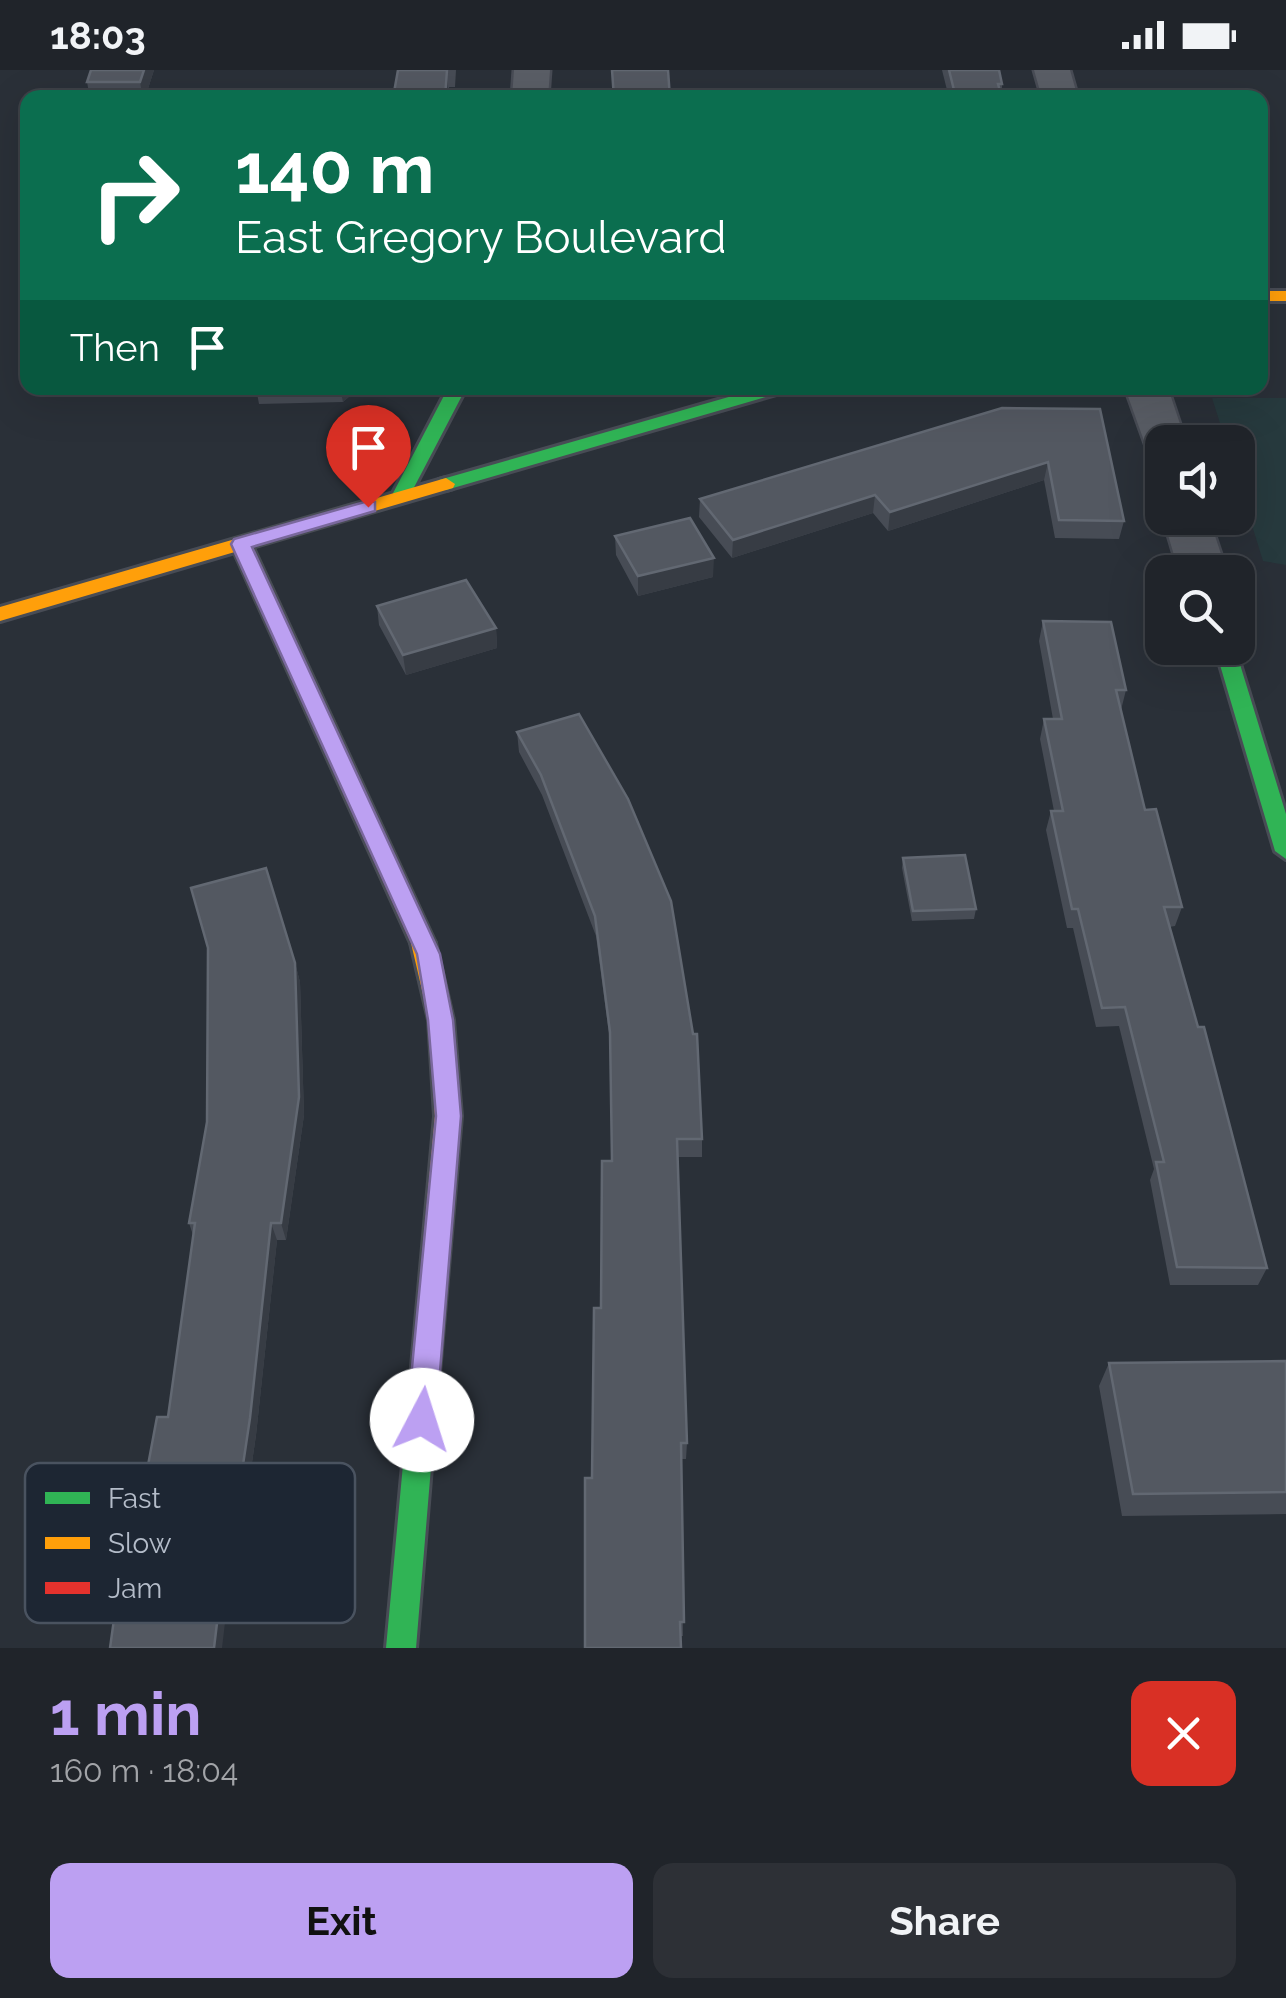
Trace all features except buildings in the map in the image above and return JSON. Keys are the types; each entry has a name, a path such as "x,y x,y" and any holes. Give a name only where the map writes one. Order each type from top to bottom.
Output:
{"street":[{"path":"400,498 453,395"},
{"path":"0,614 753,395"},
{"path":"1149,395 1159,425"},
{"path":"241,544 428,954 440,1020 448,1116 402,1648"},
{"path":"1230,665 1286,851"}],"green space":[{"path":"1212,398 1286,398 1286,565 1263,561 1255,535 1255,425 1221,425"}],"traffic: fast":[{"path":"400,497 453,395"},
{"path":"446,484 753,395"},
{"path":"1230,665 1286,851"},
{"path":"401,1648 419,1443"}],"traffic: slow":[{"path":"1268,296 1286,296"},
{"path":"0,614 446,484"},
{"path":"419,1443 448,1116 441,1020 423,943"}],"traffic: jam":[{"path":"241,544 423,943"}],"route":[{"path":"368,507 241,544 428,954 440,1020 448,1116 422,1420"}]}
